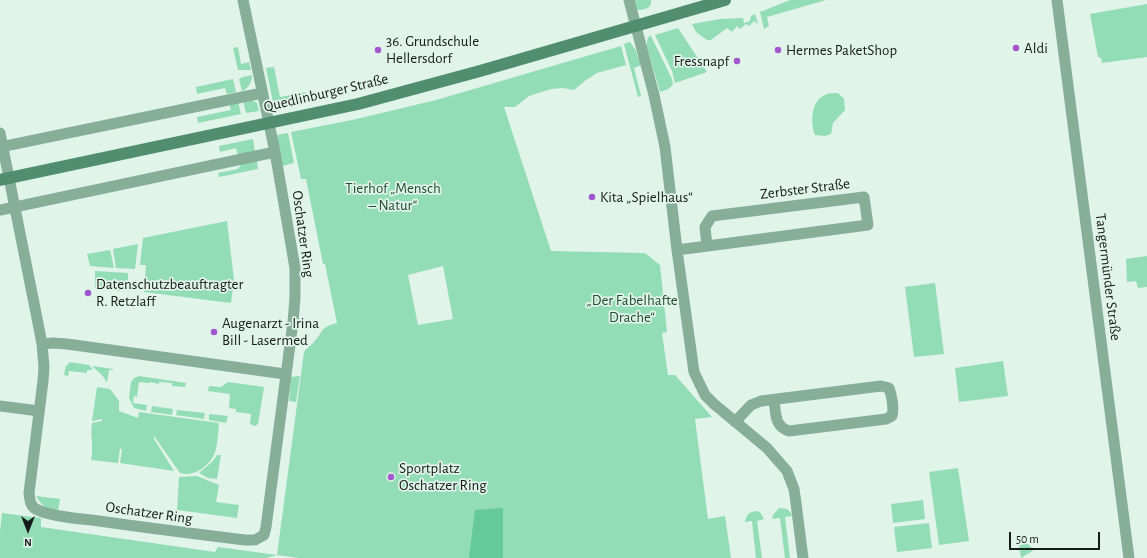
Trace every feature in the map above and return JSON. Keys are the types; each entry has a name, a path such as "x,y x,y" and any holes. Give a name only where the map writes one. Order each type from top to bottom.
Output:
{"street":[{"name":"Oschatzer Ring","path":"0,133 4,179 14,207 42,344 44,374 29,493 32,506 39,511 61,516 245,540 255,540 264,535 266,527 295,298 295,268 275,152 243,0"},
{"path":"629,0 654,95 665,147 677,250 694,372 705,395 767,448 787,470 794,489 803,558"},
{"name":"Quedlinburger Straße","path":"4,179 358,104 480,71 724,0"},
{"name":"Tangermünder Straße","path":"1057,0 1129,558"},
{"name":"Quedlinburger Straße","path":"1,146 262,93"},
{"path":"0,210 275,152"},
{"name":"Zerbster Straße","path":"677,250 868,225 864,197 712,216 705,227 707,246"},
{"path":"42,344 67,344 285,374"},
{"path":"735,422 751,405 761,401 882,386 889,388 893,412 892,416 886,419 789,431 782,429 778,424 774,400"},
{"path":"0,406 39,410"}],"green space":[{"path":"636,0 651,0 651,5 646,9 636,9 634,2"},
{"path":"790,0 826,0 767,17 769,26 764,29 760,12"},
{"path":"1147,4 1147,57 1102,63 1101,58 1098,57 1090,14"},
{"path":"755,14 758,24 754,21 749,26 746,24 740,29 737,26 732,32 727,28 711,40 707,40 696,32 692,24 720,19 743,18 744,23 750,21 751,16"},
{"path":"678,28 707,72 675,83 672,71 655,35"},
{"path":"649,36 651,36 673,84 666,90 660,92 647,47"},
{"path":"630,42 635,49 641,65 634,68 641,96 638,97 624,44"},
{"path":"621,46 626,65 597,73 574,90 563,88 551,89 529,96 515,107 504,107 551,251 645,253 660,265 667,332 662,333 668,375 675,375 712,417 695,419 708,519 725,516 731,558 503,558 502,556 469,558 299,558 277,555 304,352 324,329 337,323 325,264 323,264 306,179 301,179 291,132 352,120 436,100","holes":["443,266 453,319 418,325 408,275"]},
{"path":"238,47 241,64 249,62 251,70 238,70 233,48"},
{"path":"274,67 280,97 306,92 307,101 281,106 274,105 266,68"},
{"path":"252,75 250,84 242,91 239,79"},
{"path":"233,79 236,92 227,94 225,88 197,94 196,87"},
{"path":"838,93 844,99 845,110 833,123 831,134 825,136 815,135 812,124 814,107 820,98 827,94"},
{"path":"250,99 257,103 259,111 246,113 243,100"},
{"path":"238,101 241,114 198,123 197,117 231,110 229,103"},
{"path":"288,133 294,163 282,166 277,135"},
{"path":"253,139 255,152 238,155 236,148 220,152 219,146"},
{"path":"257,160 258,169 219,177 218,173 238,169 242,163"},
{"path":"227,221 234,280 231,303 144,292 146,265 140,265 143,238"},
{"path":"138,244 135,269 116,268 113,249"},
{"path":"110,250 114,268 90,266 87,254"},
{"path":"1147,256 1147,287 1138,288 1136,281 1127,282 1126,259"},
{"path":"95,271 128,273 128,281 122,281 120,291 95,288"},
{"path":"935,283 944,354 914,357 905,287"},
{"path":"1003,361 1008,396 959,402 955,368"},
{"path":"69,362 89,365 93,370 87,370 87,373 69,371 68,376 64,375 66,365 68,365"},
{"path":"92,366 113,369 109,370 107,383 102,375"},
{"path":"139,376 186,383 185,387 172,386 172,383 159,382 159,384 139,382 137,397 134,396 133,403 147,405 146,411 134,408 129,398 131,382 134,378"},
{"path":"300,376 296,402 289,401 291,377"},
{"path":"228,382 264,387 258,424 255,426 250,424 251,414 236,412 236,409 229,408 230,394 208,391 209,386 221,387"},
{"path":"97,387 110,389 119,401 119,411 138,418 139,412 219,423 217,445 213,457 206,466 196,472 190,474 180,473 154,436 154,439 174,471 120,463 122,450 120,448 118,463 91,460 92,423 102,421 102,419 92,421"},
{"path":"152,406 173,409 172,415 151,412"},
{"path":"177,410 205,413 204,419 176,415"},
{"path":"209,414 228,416 226,423 209,420"},
{"path":"217,455 221,455 217,479 208,478 199,473 213,461"},
{"path":"958,468 969,541 939,545 929,472"},
{"path":"197,476 219,485 216,502 239,505 237,518 177,510 179,477"},
{"path":"36,496 60,499 58,511 45,507"},
{"path":"923,500 925,519 893,523 891,504"},
{"path":"503,508 503,558 469,558 475,510"},
{"path":"779,508 787,509 792,516 785,517 790,558 785,558 780,518 772,519 773,515"},
{"path":"756,511 760,512 764,519 757,521 762,558 756,558 752,521 745,522 748,514"},
{"path":"2,513 41,518 41,527 215,552 218,547 277,555 267,558 0,558"},
{"path":"929,523 932,548 897,552 894,527"},
{"path":"1028,544 1034,550 1021,558 1019,546"}],"place":[{"name":"Aldi","path":"1016,48"},
{"name":"36. Grundschule Hellersdorf","path":"378,50"},
{"name":"Hermes PaketShop","path":"778,50"},
{"name":"Fressnapf","path":"737,61"},
{"name":"Kita „Spielhaus“","path":"592,197"},
{"name":"Datenschutzbeauftragter R. Retzlaff","path":"88,293"},
{"name":"Augenarzt - Irina Bill - Lasermed","path":"214,332"},
{"name":"Sportplatz Oschatzer Ring","path":"391,477"}],"park label":[{"name":"Tierhof „Mensch – Natur“","path":"393,196"},
{"name":"„Der Fabelhafte Drache“","path":"632,308"}]}
